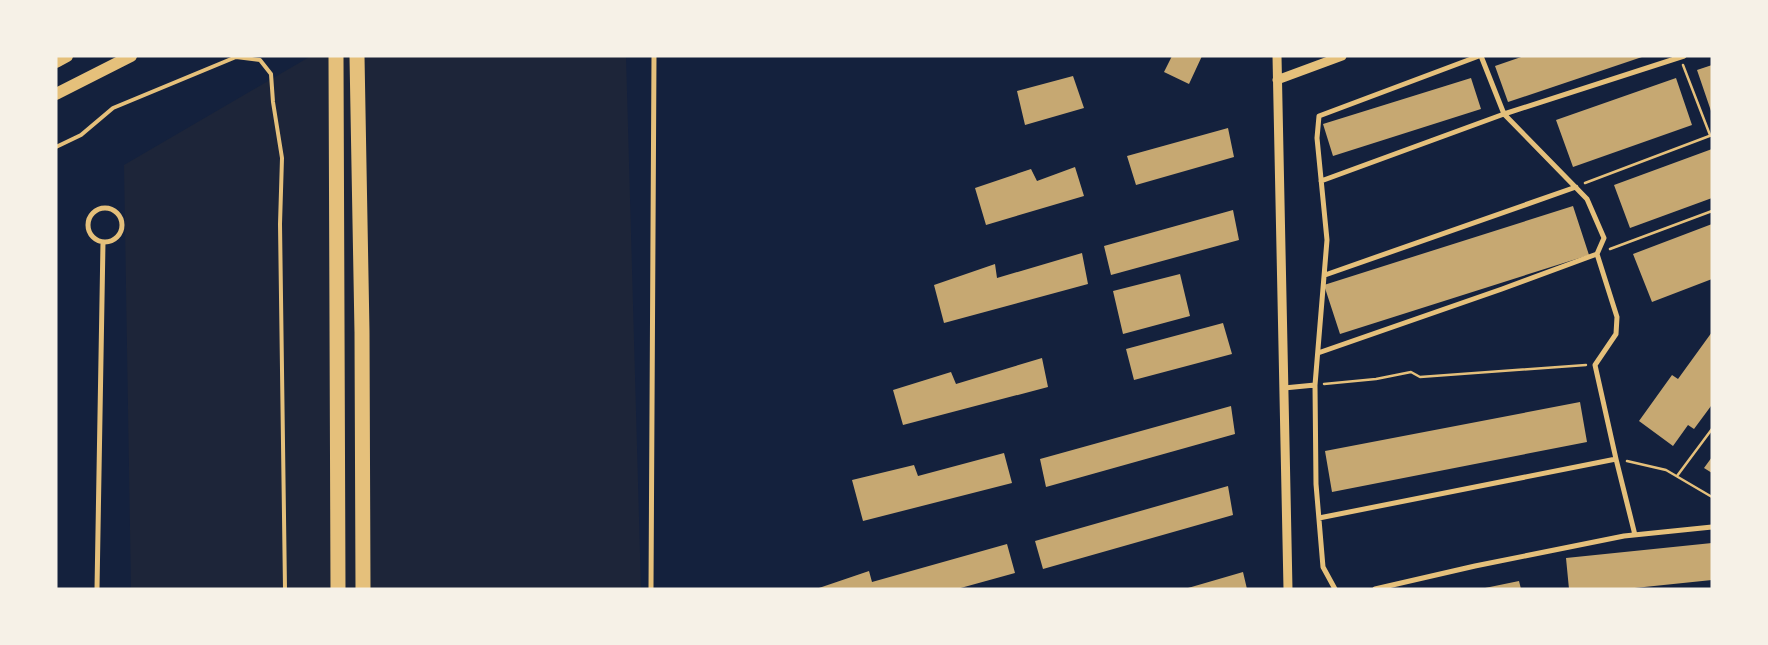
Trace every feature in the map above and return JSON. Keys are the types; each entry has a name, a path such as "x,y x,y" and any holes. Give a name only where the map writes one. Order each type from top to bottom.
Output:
{"highway":[{"path":"336,56 338,589"},
{"path":"357,56 362,332 363,589"}],"main road":[{"path":"56,62 67,56"},
{"path":"56,94 131,56"}],"street":[{"path":"652,589 654,56"},
{"path":"1277,56 1288,589"},
{"path":"1277,80 1342,56"},
{"path":"1335,589 1323,567 1316,484 1315,385 1327,240 1317,138 1319,116 1480,56 1504,114 1587,199 1604,238 1597,254 1617,317 1616,334 1595,365 1635,535"},
{"path":"1321,181 1504,114 1682,57"},
{"path":"1324,275 1576,187"},
{"path":"107,208 120,218 121,230 114,239 103,242 98,241 90,234 88,224 92,214 107,208"},
{"path":"97,589 103,242"},
{"path":"1318,353 1597,254"},
{"path":"1284,388 1315,385"},
{"path":"1319,518 1616,459"},
{"path":"1375,589 1475,566 1635,535 1712,527"}],"lane":[{"path":"56,147 81,135 113,108 236,57 260,60 271,74 273,102 282,158 280,224 285,589"}],"path":[{"path":"1576,187 1711,135 1682,57"},
{"path":"1597,254 1712,211"},
{"path":"1315,385 1376,379 1411,372 1420,377 1595,365"},
{"path":"1677,476 1712,429"},
{"path":"1616,459 1666,470 1712,497"}],"shaded area":[{"path":"311,56 626,56 641,589 131,589 124,165"}],"building":[{"path":"1172,56 1202,56 1189,84 1164,72"},
{"path":"1524,56 1642,57 1508,102 1495,66"},
{"path":"1712,65 1712,111 1711,111 1697,70"},
{"path":"1073,76 1084,108 1025,125 1017,91"},
{"path":"1471,78 1481,109 1333,156 1323,124"},
{"path":"1676,78 1692,125 1573,167 1556,120"},
{"path":"1228,128 1234,157 1136,185 1127,156"},
{"path":"1712,149 1712,198 1630,228 1614,185"},
{"path":"1075,167 1084,196 986,225 975,188 1031,169 1037,181"},
{"path":"1573,206 1589,255 1340,334 1324,285"},
{"path":"1233,210 1239,240 1111,275 1104,246"},
{"path":"1712,224 1712,279 1652,302 1633,254"},
{"path":"1082,253 1088,284 944,323 934,285 995,264 997,278"},
{"path":"1180,274 1190,316 1123,334 1113,291"},
{"path":"1223,323 1232,354 1134,380 1126,349"},
{"path":"1712,332 1712,407 1694,429 1688,425 1673,446 1639,421 1672,375 1678,379"},
{"path":"1042,358 1048,387 903,425 893,390 951,372 956,384"},
{"path":"1580,402 1587,442 1332,492 1325,451"},
{"path":"1231,406 1235,434 1046,487 1040,459"},
{"path":"1004,453 1012,483 863,521 852,480 914,465 918,476"},
{"path":"1712,457 1712,473 1704,468"},
{"path":"1228,486 1233,515 1043,569 1035,541"},
{"path":"1712,543 1712,580 1625,589 1569,589 1566,558"},
{"path":"1007,544 1015,573 957,589 816,589 869,571 872,582"},
{"path":"1243,572 1247,589 1188,589 1188,588"},
{"path":"1519,581 1521,589 1485,588"}]}
